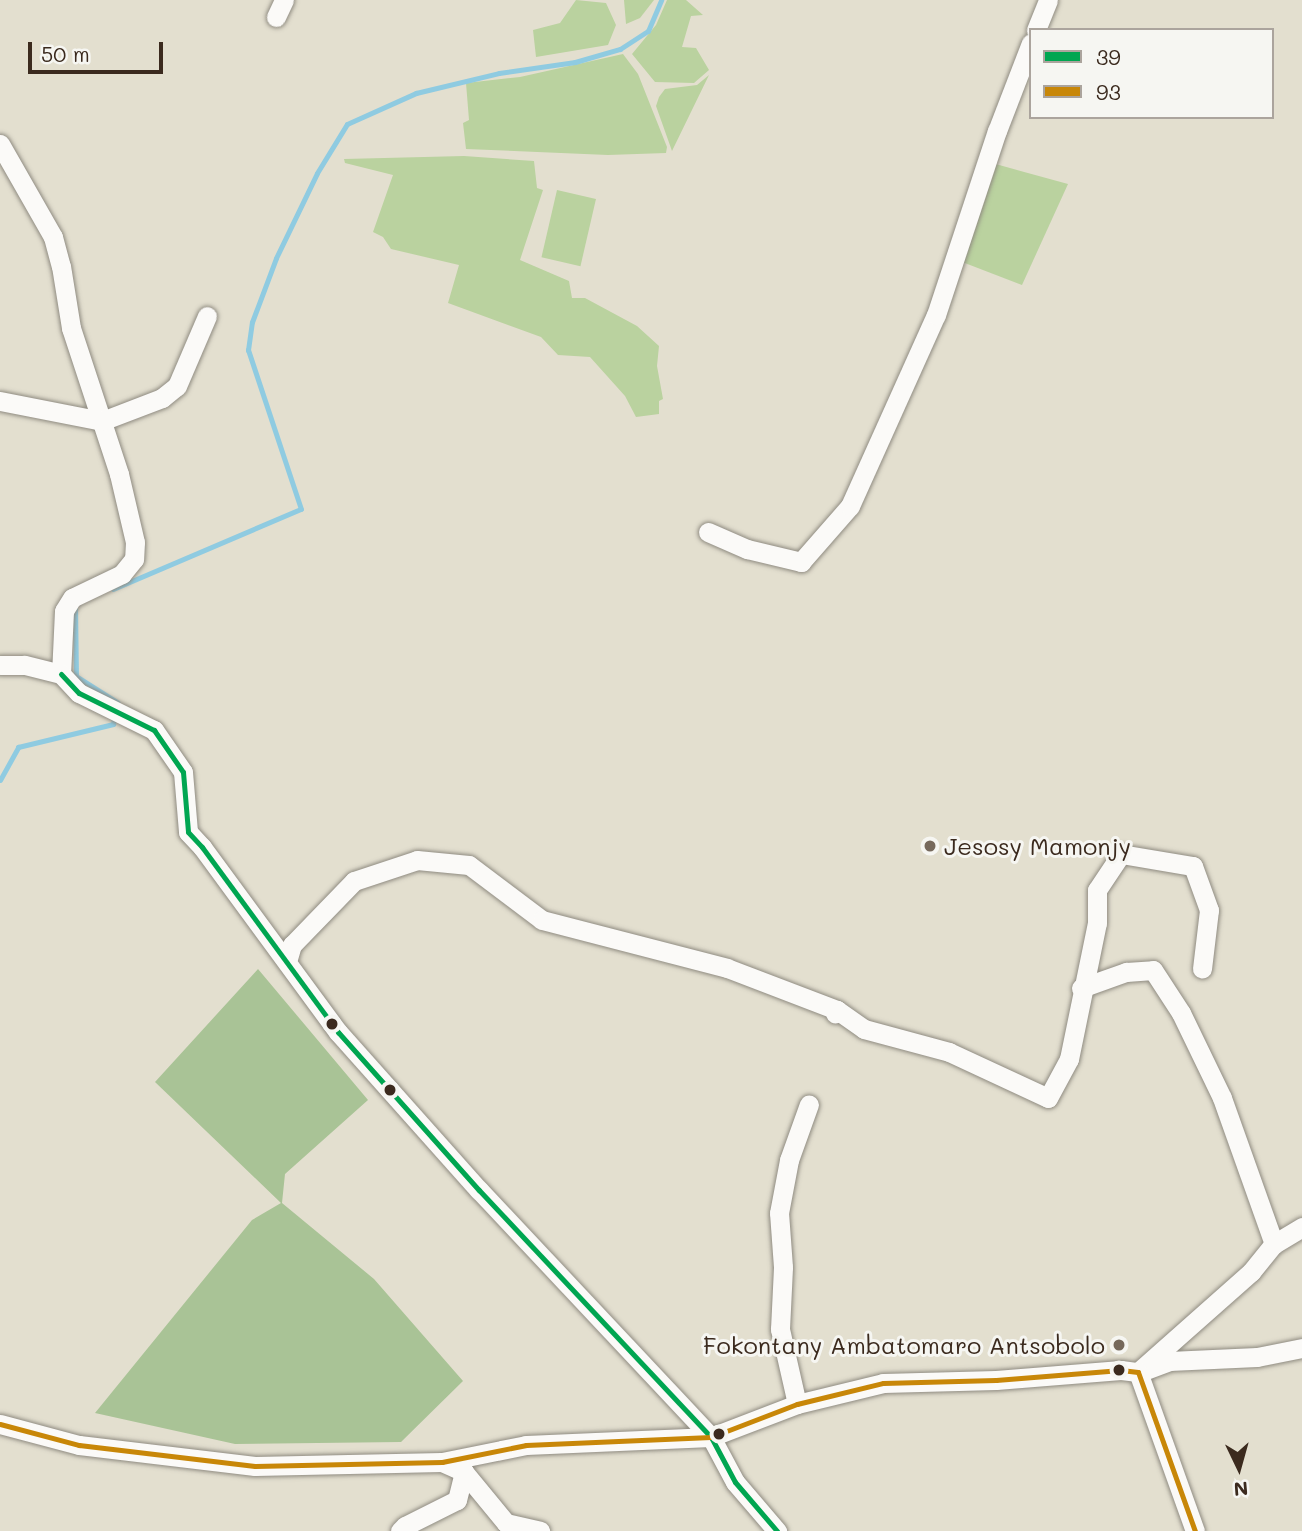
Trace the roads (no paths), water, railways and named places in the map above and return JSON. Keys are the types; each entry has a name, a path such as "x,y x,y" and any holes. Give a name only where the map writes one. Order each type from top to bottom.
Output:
{"street":[{"path":"1037,28 1048,0"},
{"path":"708,532 747,549 802,562 850,506 936,315 997,131 1029,48"},
{"path":"0,144 53,237 61,266 71,328 119,474 135,542 134,559 122,574 72,598 64,611 61,674"},
{"path":"0,401 102,421 162,398 177,386 207,316"},
{"path":"0,665 24,665 61,674 79,693 154,730 183,772 188,832 202,847 338,1032 711,1437 735,1482 777,1531"},
{"path":"287,962 292,945 354,881 417,860 469,865 542,920 727,968 836,1012 864,1029 949,1052 1048,1098 1069,1059 1081,988 1097,923 1097,890 1121,854 1193,866 1209,910 1202,969"},
{"path":"1081,988 1126,972 1153,970 1181,1013 1222,1098 1274,1244"},
{"path":"797,1404 780,1329 783,1267 779,1213 789,1160 809,1104"},
{"path":"1138,1372 1251,1272 1274,1244 1302,1227"},
{"path":"0,1424 79,1445 255,1466 442,1462 526,1445 711,1437 797,1404 883,1383 996,1380 1121,1370 1138,1372 1169,1362 1257,1357 1302,1348"},
{"path":"1138,1372 1195,1531"},
{"path":"442,1462 464,1472 506,1523 540,1531"},
{"path":"401,1531 405,1526 457,1500 464,1472"}],"waterway":[{"path":"113,589 301,509 248,350 252,322 276,258 317,173 347,124 416,93 499,73 575,62 620,49 648,31 661,0"},
{"path":"75,605 76,676 117,702"},
{"path":"0,780 18,747 113,724 115,714"}],"place":[{"name":"Jesosy Mamonjy","path":"930,846"},
{"name":"Fokontany Ambatomaro Antsobolo","path":"1119,1345"}]}
